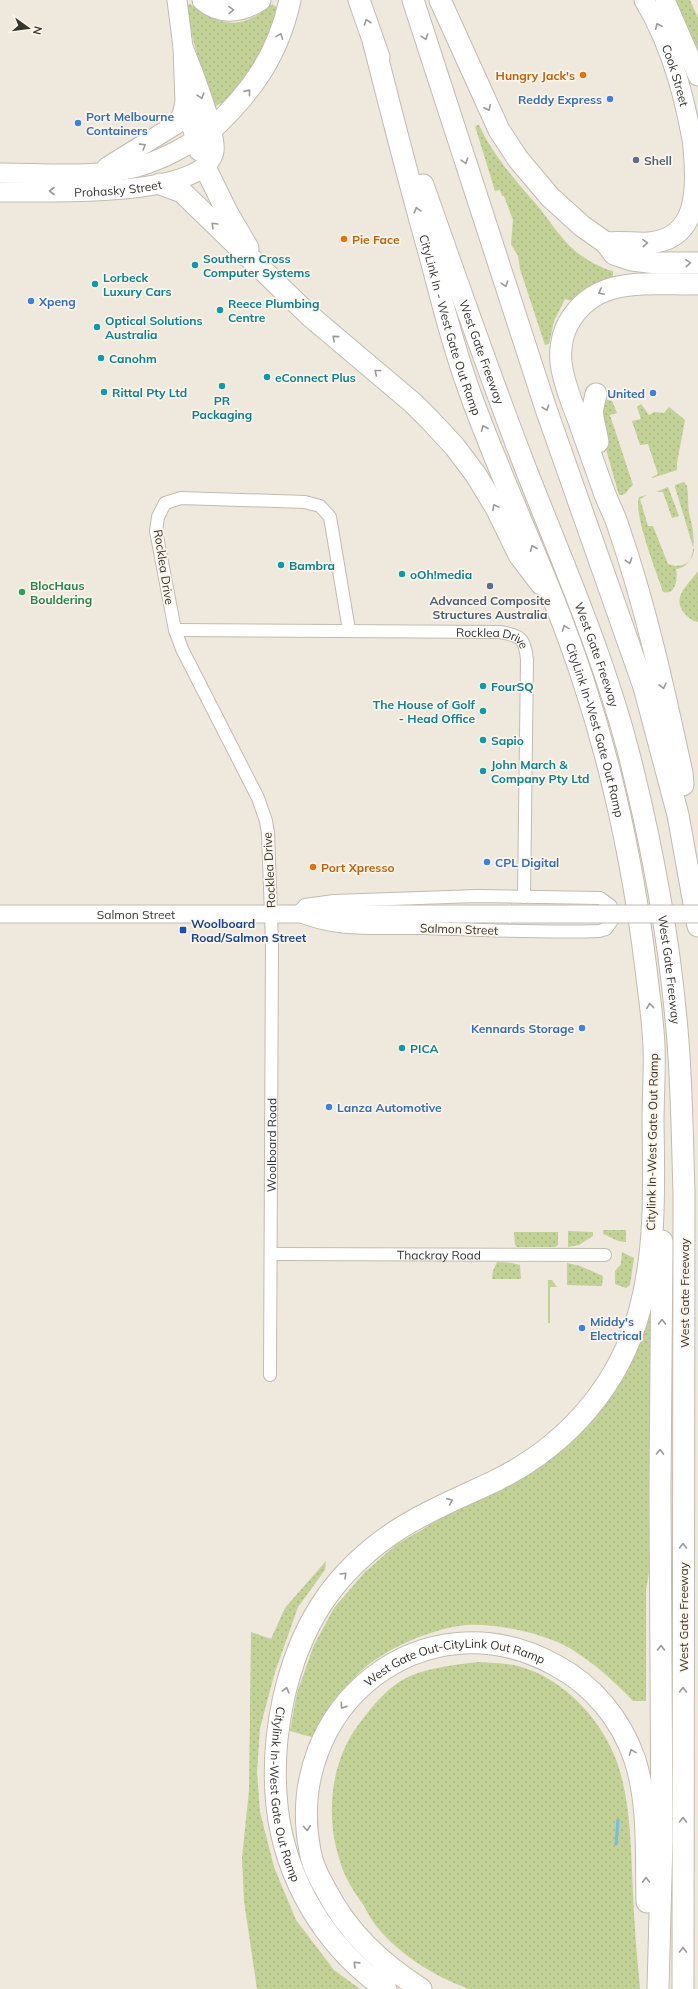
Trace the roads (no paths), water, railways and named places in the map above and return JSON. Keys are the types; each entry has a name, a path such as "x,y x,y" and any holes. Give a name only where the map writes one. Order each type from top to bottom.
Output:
{"highway":[{"path":"203,0 218,8 231,11 243,9 260,0"},
{"path":"207,137 242,100 264,69 278,43 290,0"},
{"name":"West Gate Freeway","path":"359,0 462,298 528,473 594,640 609,685 629,754 644,818 669,952 678,1036 684,1192 683,1989"},
{"path":"413,0 546,409 644,687 678,815 698,926"},
{"path":"440,0 496,123 518,159 539,186 564,211 592,235 606,243 614,254 632,260 656,263 698,263"},
{"path":"450,0 461,27 461,45"},
{"name":"CityLink In - West Gate Out Ramp","path":"374,44 416,208 458,357 484,428 554,597"},
{"path":"606,243 619,241 645,243 662,241 679,234 685,228 693,216 696,199 694,148"},
{"path":"205,167 236,229 273,280"},
{"path":"160,184 182,192 216,228 310,316 413,403 455,447 486,491 519,555 532,574 554,597"},
{"path":"691,882 682,774 647,616 618,524 607,499 563,378 560,357 564,333 573,317 584,303 606,290 634,284 698,284"},
{"path":"596,394 592,417 614,494 618,524"},
{"name":"CityLink In-West Gate Out Ramp","path":"554,597 599,733 610,773 630,866"},
{"name":"Citylink In-West Gate Out Ramp","path":"386,1989 354,1962 319,1921 295,1878 280,1835 276,1797 275,1762 282,1705 293,1666 305,1634 321,1605 339,1580 366,1553 395,1531 431,1510 502,1478 543,1453 563,1437 585,1414 606,1387 631,1338 641,1308 649,1255 654,1170 654,1045 642,939 630,866"},
{"path":"654,1045 660,1121 662,1309 660,1491 662,1833 658,1989"},
{"name":"West Gate Out-CityLink Out Ramp","path":"421,1989 380,1960 346,1924 318,1875 310,1852 306,1801 310,1775 323,1738 334,1718 349,1698 370,1678 417,1652 453,1644 474,1643 511,1647 530,1653 564,1669 594,1693 607,1708 626,1738 638,1771 642,1796 649,1989"}],"main road":[{"path":"97,172 127,156 175,125 180,119 185,103 182,47 177,0"},
{"name":"Cook Street","path":"644,0 662,36 677,73 686,102 698,178"},
{"name":"Cook Street","path":"665,0 698,76"},
{"path":"182,47 193,71 207,137 205,167"},
{"path":"185,103 207,137"},
{"name":"Prohasky Street","path":"0,173 97,172 120,170 150,163 207,137"},
{"name":"Prohasky Street","path":"0,192 105,191 138,188 160,184 195,173 205,167"}],"street":[{"name":"Rocklea Drive","path":"271,915 269,846 266,821 262,808 182,649 175,630 156,531 158,517 165,503 181,498 305,502 320,506 330,517 349,630"},
{"name":"Rocklea Drive","path":"175,630 500,632 520,638 526,645 527,660 524,897"},
{"name":"Salmon Street","path":"394,898 600,898 611,906 613,919 606,929 599,931 512,931 354,927 309,921 296,914 306,904 334,901 394,898"},
{"name":"Salmon Street","path":"0,914 698,914"},
{"name":"Woolboard Road","path":"270,1375 272,1254 271,915"},
{"name":"Thackray Road","path":"272,1254 605,1255"}],"waterway":[{"path":"616,1844 618,1820"}],"place":[{"name":"Hungry Jack's","path":"583,75"},
{"name":"Reddy Express","path":"610,99"},
{"name":"Port Melbourne Containers","path":"78,123"},
{"name":"Shell","path":"636,160"},
{"name":"Pie Face","path":"344,239"},
{"name":"Southern Cross Computer Systems","path":"195,265"},
{"name":"Lorbeck Luxury Cars","path":"95,284"},
{"name":"Xpeng","path":"31,301"},
{"name":"Reece Plumbing Centre","path":"220,310"},
{"name":"Optical Solutions Australia","path":"97,327"},
{"name":"Canohm","path":"101,358"},
{"name":"eConnect Plus","path":"267,377"},
{"name":"PR Packaging","path":"222,386"},
{"name":"Rittal Pty Ltd","path":"104,392"},
{"name":"United","path":"653,393"},
{"name":"Bambra","path":"281,565"},
{"name":"oOh!media","path":"402,574"},
{"name":"Advanced Composite Structures Australia","path":"490,586"},
{"name":"BlocHaus Bouldering","path":"22,592"},
{"name":"FourSQ","path":"483,686"},
{"name":"The House of Golf - Head Office","path":"483,711"},
{"name":"Sapio","path":"483,740"},
{"name":"John March & Company Pty Ltd","path":"483,771"},
{"name":"CPL Digital","path":"487,862"},
{"name":"Port Xpresso","path":"313,867"},
{"name":"Woolboard Road/Salmon Street","path":"183,930"},
{"name":"Kennards Storage","path":"582,1028"},
{"name":"PICA","path":"402,1048"},
{"name":"Lanza Automotive","path":"329,1107"},
{"name":"Middy's Electrical","path":"582,1328"}]}
